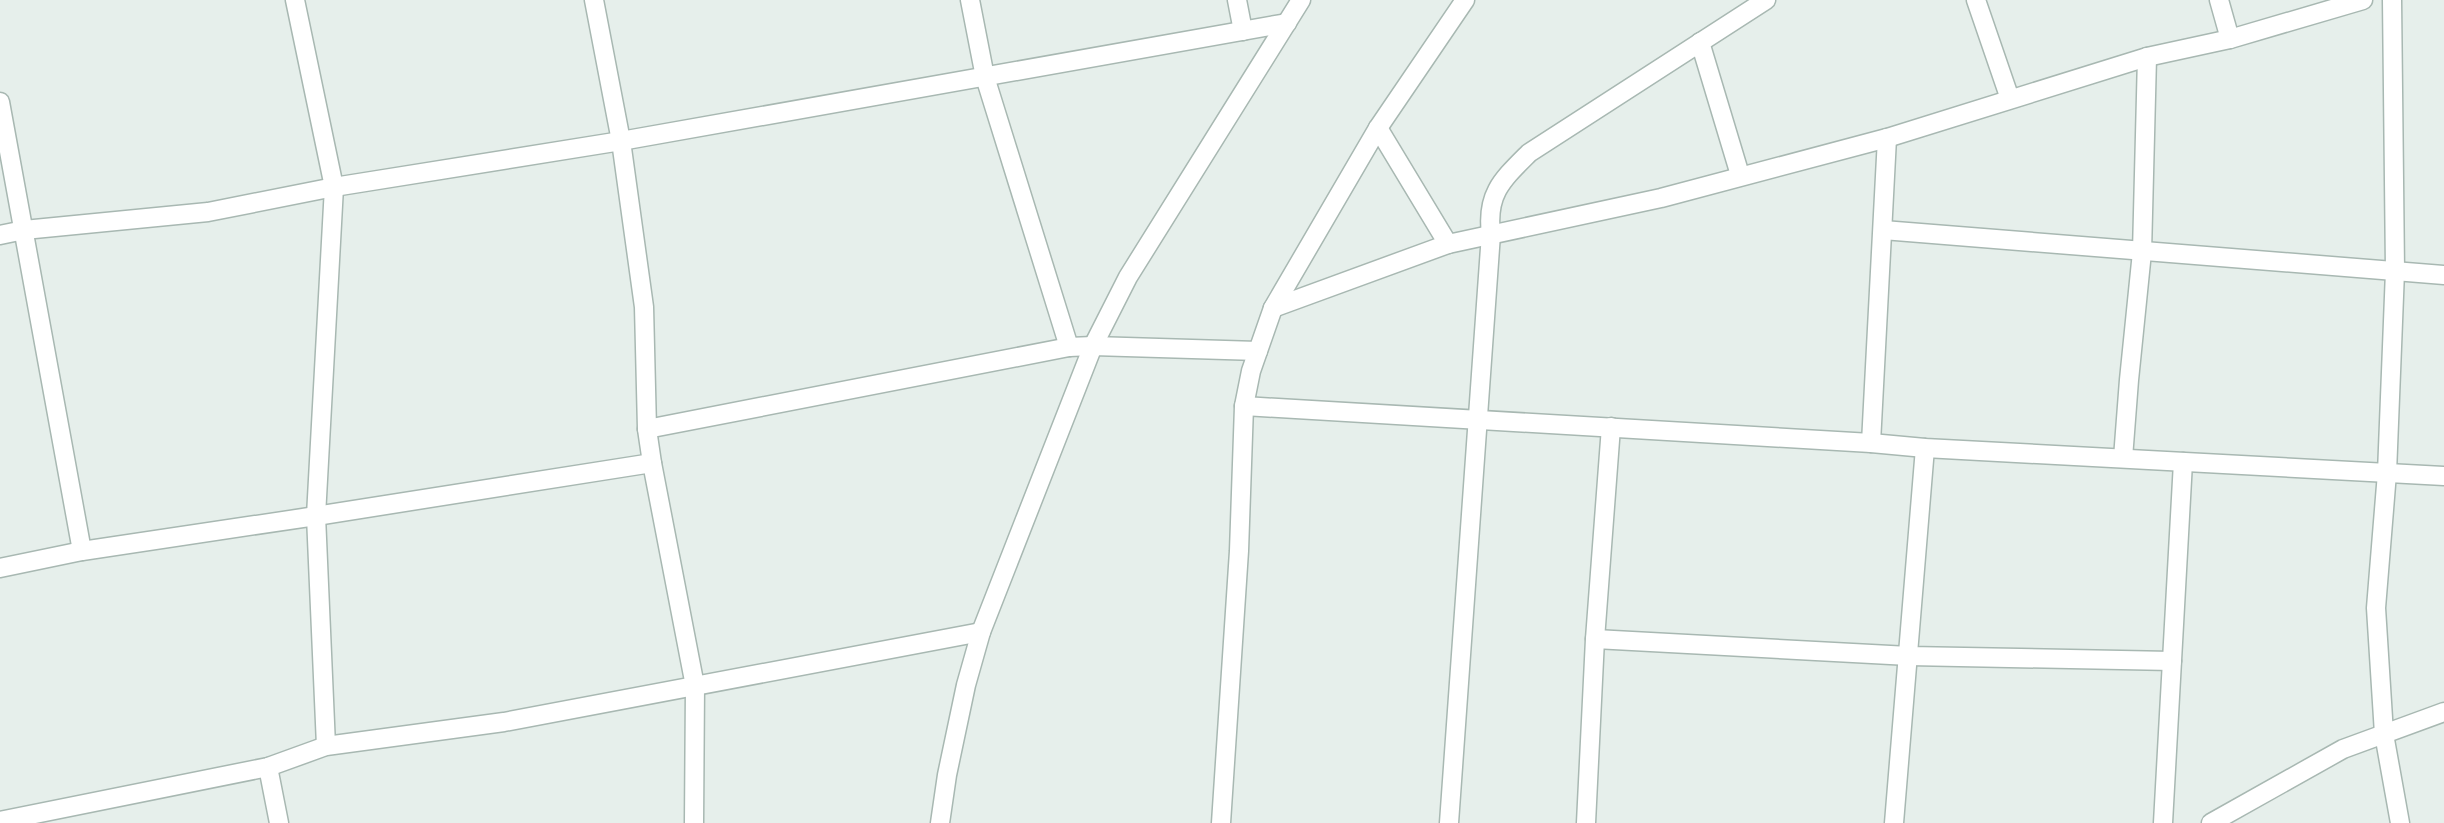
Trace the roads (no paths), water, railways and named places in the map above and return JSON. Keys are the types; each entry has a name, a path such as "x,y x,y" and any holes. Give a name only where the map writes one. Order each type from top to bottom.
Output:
{"street":[{"path":"295,0 334,187 316,516 326,746"},
{"path":"594,0 621,141 644,307 648,429 652,463 695,686 694,823"},
{"path":"970,0 985,77 1070,347"},
{"path":"1237,0 1243,31"},
{"path":"940,823 947,775 966,685 981,632 1093,346 1128,277 1301,0"},
{"path":"1221,823 1239,551 1244,406 1258,351 1273,308 1378,128 1466,0"},
{"path":"1449,823 1491,234 1488,214 1492,199 1504,178 1529,153 1766,0"},
{"path":"1976,0 2010,99"},
{"path":"2219,0 2230,39"},
{"path":"1273,308 1448,244 1661,198 1740,175 1887,138 2147,57 2230,39 2362,0"},
{"path":"2392,0 2395,271 2387,473 2376,608 2384,734 2400,823"},
{"path":"0,235 24,230 207,212 334,187 621,141 1287,23"},
{"path":"1700,42 1740,175"},
{"path":"2123,458 2142,252 2147,57"},
{"path":"0,102 82,550"},
{"path":"1378,128 1448,244"},
{"path":"1870,442 1887,138"},
{"path":"1883,230 2444,275"},
{"path":"648,429 1070,347 1258,351"},
{"path":"1244,406 1870,442 1925,448 2444,476"},
{"path":"1586,823 1595,639 1611,427"},
{"path":"1894,823 1925,448"},
{"path":"2163,823 2183,462"},
{"path":"0,568 82,550 652,463"},
{"path":"0,821 268,767 326,746 504,722 981,632"},
{"path":"1595,639 1909,656 2172,661"},
{"path":"2211,823 2343,749 2444,712"},
{"path":"268,767 279,823"}]}
